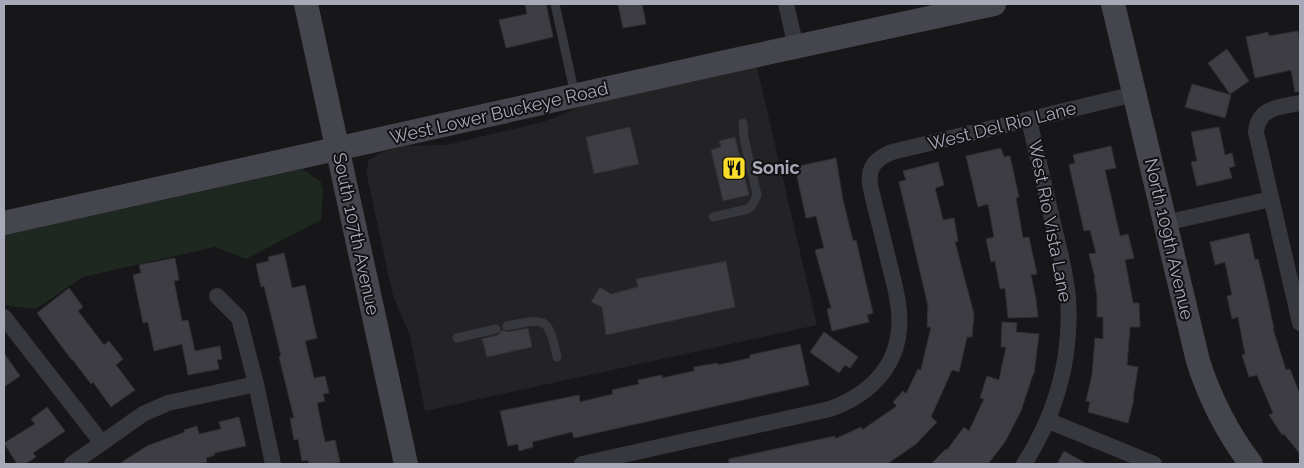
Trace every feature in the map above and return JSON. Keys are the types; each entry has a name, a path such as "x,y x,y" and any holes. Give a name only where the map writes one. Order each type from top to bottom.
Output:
{"main road":[{"name":"South 107th Avenue","path":"306,4 406,464"},
{"name":"West Lower Buckeye Road","path":"4,223 575,96 794,38 994,4"},
{"name":"North 109th Avenue","path":"1113,4 1192,341 1204,380 1220,416 1251,464"}],"street":[{"path":"786,4 794,38"},
{"name":"West Del Rio Lane","path":"582,464 830,410 844,404 871,387 894,353 900,325 897,296 870,185 872,164 877,159 892,152 1135,94"},
{"path":"1300,103 1269,110 1259,119 1257,126 1257,139 1271,199 1295,278 1300,322"},
{"name":"West Rio Vista Lane","path":"1024,464 1048,421 1062,374 1067,335 1068,297 1029,120"},
{"path":"1165,223 1271,199"},
{"path":"217,296 239,318 256,384 273,464"},
{"path":"4,317 102,442"},
{"path":"72,464 143,414 168,403 256,384"},
{"path":"1048,421 1154,464"}],"lane":[{"path":"555,4 575,96"},
{"path":"713,216 748,209 756,199 757,195 743,123"},
{"path":"507,326 530,321 542,321 552,332 557,357"},
{"path":"457,338 496,329"}],"shaded area":[{"path":"757,67 817,325 425,411 410,336 393,296 366,171 369,160 382,152 406,146 446,145 543,122 583,106"},
{"path":"303,169 321,182 323,191 321,220 246,259 215,247 83,277 36,309 4,305 4,235"}],"building":[{"path":"525,4 546,4 553,37 506,48 499,20 527,14"},
{"path":"618,4 642,4 646,24 623,28"},
{"path":"1298,31 1300,43 1300,92 1295,92 1291,70 1255,78 1246,37 1268,32 1269,36"},
{"path":"1227,49 1249,81 1230,94 1208,63"},
{"path":"1192,84 1231,95 1225,118 1185,107"},
{"path":"630,127 639,164 594,174 586,137"},
{"path":"1219,127 1225,155 1232,153 1235,166 1229,168 1232,178 1197,186 1191,162 1197,161 1191,132"},
{"name":"Sonic","path":"735,137 749,195 723,201 711,150 721,147 719,141"},
{"path":"1111,146 1116,168 1105,170 1120,236 1128,234 1134,258 1125,260 1133,303 1139,303 1140,327 1130,327 1127,365 1138,367 1134,399 1128,423 1088,412 1090,402 1086,401 1092,375 1095,338 1103,339 1103,317 1097,317 1095,278 1089,254 1096,253 1090,230 1084,231 1069,165 1075,163 1073,155"},
{"path":"1001,148 1004,157 1010,156 1019,197 1016,198 1023,238 1029,237 1037,274 1031,275 1038,317 1008,318 1005,288 1000,289 995,261 991,262 986,239 994,237 988,204 978,207 966,156"},
{"path":"836,158 843,200 853,241 856,240 873,313 867,315 869,322 832,331 827,309 831,308 815,250 824,248 816,216 806,218 795,167"},
{"path":"938,162 944,185 935,188 943,220 954,218 958,241 955,242 974,314 972,337 967,337 959,372 952,370 931,417 937,422 916,444 887,464 729,464 729,459 835,436 835,439 861,427 862,430 897,406 893,402 903,391 906,394 918,369 921,370 931,327 927,327 928,306 899,182 906,180 903,171"},
{"path":"1249,233 1255,260 1258,259 1265,287 1273,329 1286,370 1290,369 1300,395 1300,454 1284,434 1282,435 1269,415 1273,413 1257,375 1249,377 1242,355 1245,354 1238,317 1232,319 1227,296 1232,295 1225,262 1215,265 1210,242"},
{"path":"284,253 292,288 305,285 317,338 305,341 314,378 325,376 329,393 323,394 325,401 317,403 325,442 335,440 340,462 309,464 308,460 302,461 298,439 294,440 290,418 294,418 279,357 281,356 264,286 261,287 256,264 269,261 268,257"},
{"path":"175,258 179,280 174,281 182,321 188,320 195,351 220,346 222,359 217,360 219,369 188,375 182,344 154,351 148,322 143,323 133,275 141,273 139,265"},
{"path":"726,261 735,307 606,335 602,307 591,302 600,287 611,294 638,287 636,279"},
{"path":"69,288 83,307 78,311 104,345 109,341 123,359 116,365 135,390 111,407 93,382 91,384 71,359 37,313"},
{"path":"1002,322 1017,323 1016,332 1039,334 1034,374 1021,411 1005,442 988,464 931,464 947,450 964,427 969,431 984,399 980,398 987,376 999,380 1006,347 1001,347"},
{"path":"528,328 532,347 487,357 482,339 498,335 502,330 508,332"},
{"path":"824,332 858,357 850,368 845,365 839,373 810,352"},
{"path":"800,344 809,385 574,438 572,432 532,442 533,447 519,451 518,444 508,446 500,411 579,395 580,402 613,394 612,390 639,384 638,380 662,375 662,378 694,371 694,367 718,363 718,365 750,358 750,355"},
{"path":"4,353 20,376 4,387"},
{"path":"47,407 65,431 33,453 36,457 25,464 17,464 4,443 35,424 31,419"},
{"path":"239,417 246,446 214,453 215,455 206,458 207,462 198,464 119,464 147,446 185,432 184,430 197,426 199,434 221,429 219,422"},
{"path":"1064,451 1087,464 1057,464"}],"place":[{"name":"Sonic","path":"734,168"}]}
